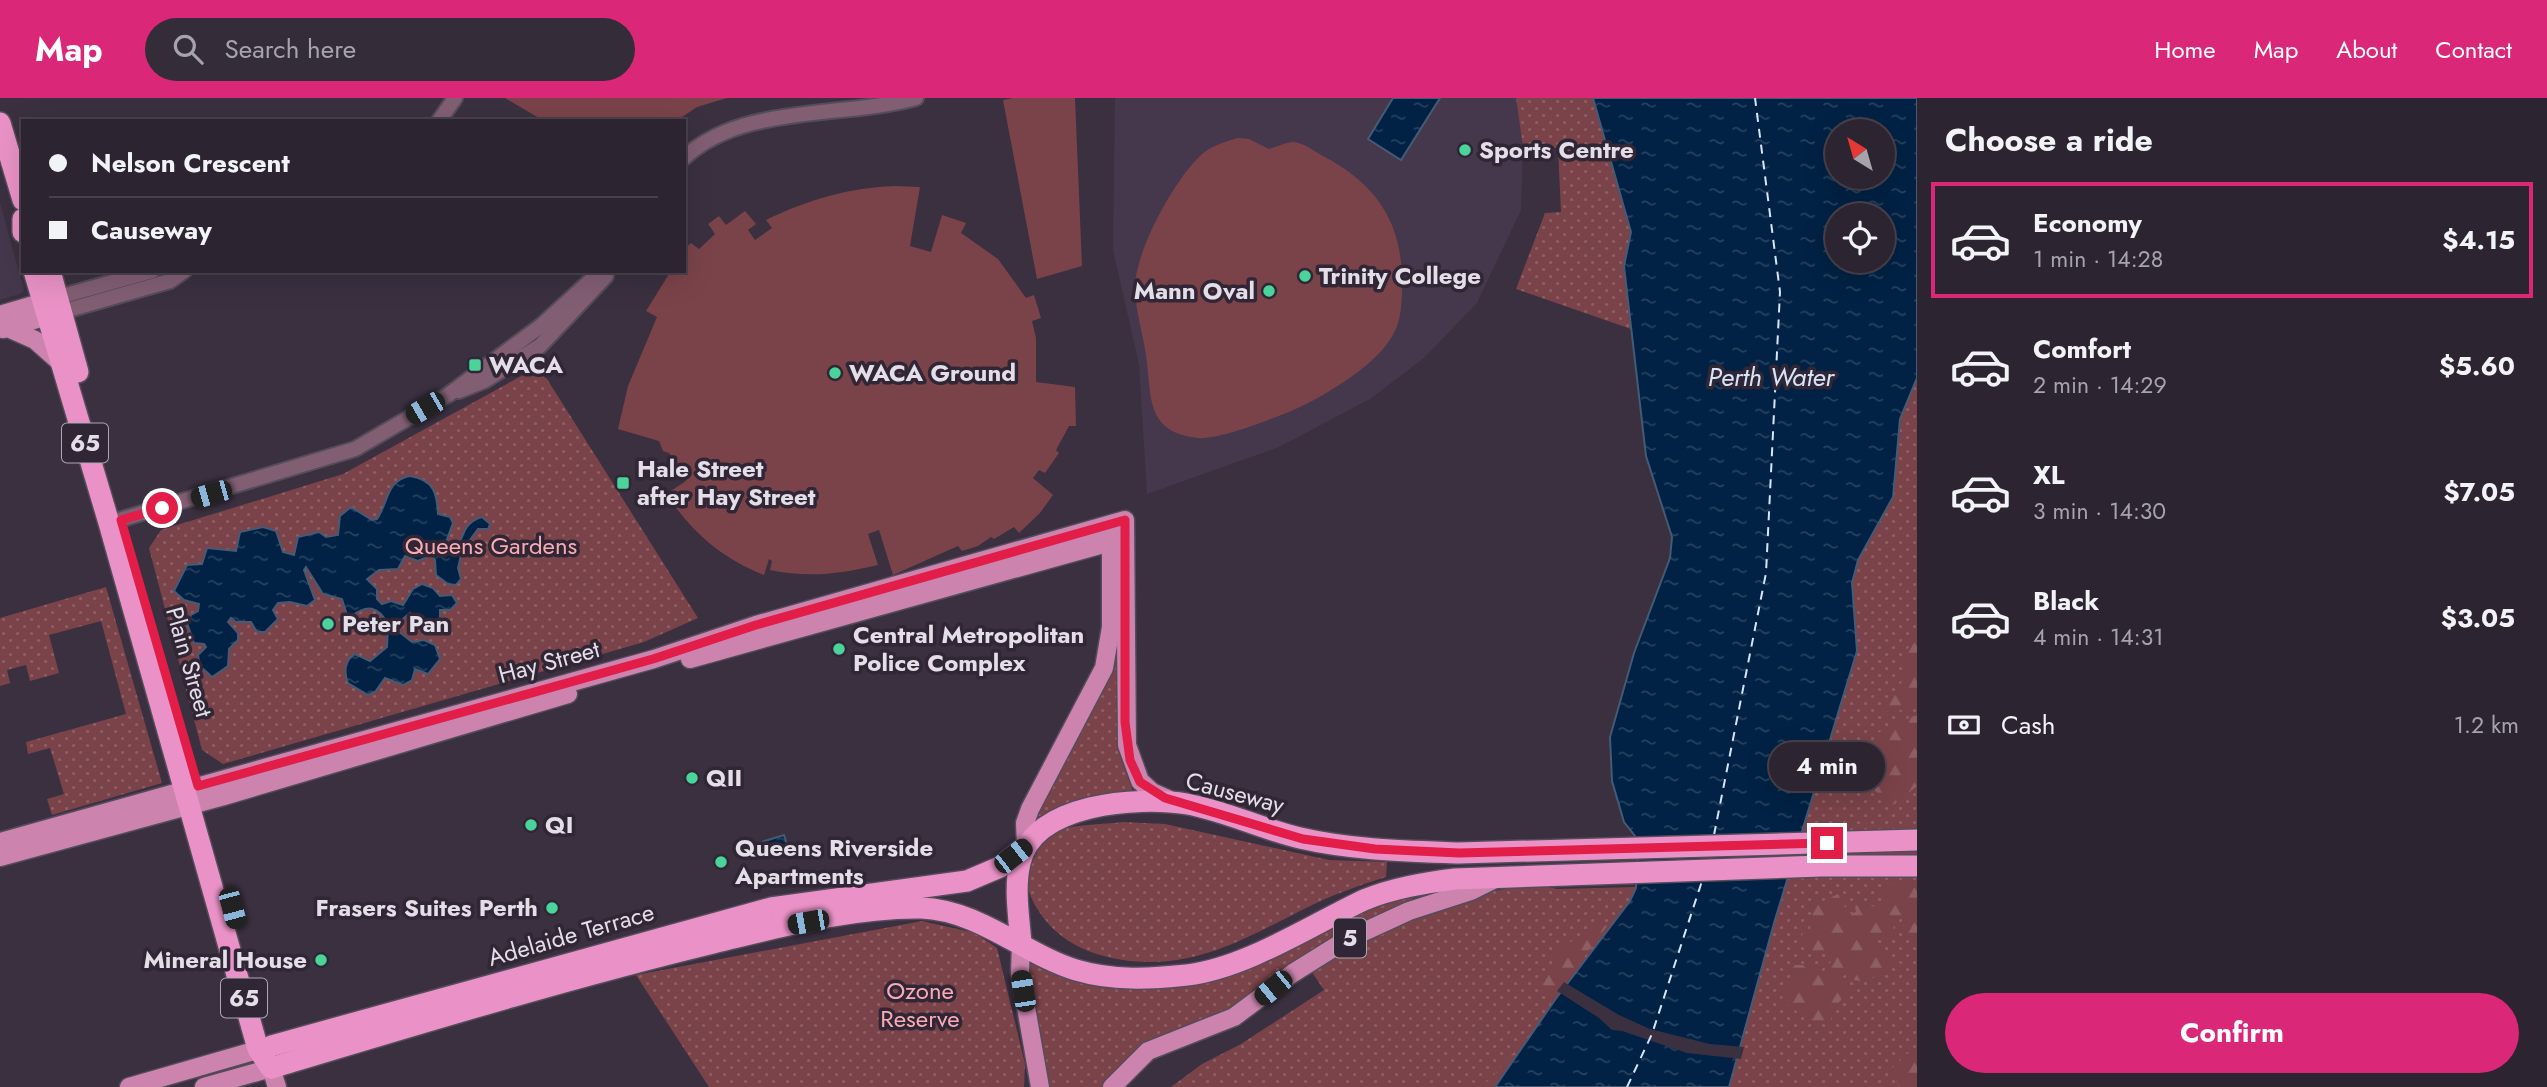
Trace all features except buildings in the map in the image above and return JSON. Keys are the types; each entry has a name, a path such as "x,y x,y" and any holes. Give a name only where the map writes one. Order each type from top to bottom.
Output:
{"highway":[{"path":"0,123 21,193"},
{"name":"Plain Street","path":"35,273 52,307 274,1078"},
{"name":"Plain Street","path":"50,273 52,307 62,364 115,521"},
{"name":"Causeway","path":"1026,846 1048,825 1090,808 1139,802 1185,804 1281,834 1364,848 1459,853 1917,840"},
{"path":"1026,846 1020,864 1020,943 1075,970 1147,979 1193,974 1244,958 1368,899 1412,885 1455,878 1498,877"},
{"name":"Adelaide Terrace","path":"265,1048 771,908 967,881 1000,867 1026,846"},
{"name":"5","path":"1498,877 1821,866 1917,866"},
{"name":"Adelaide Terrace","path":"274,1078 648,959 784,926 858,913 923,908 969,920 1020,943"}],"main road":[{"path":"3,324 52,307"},
{"path":"3,324 35,340 62,364"},
{"path":"1116,535 1127,746 1140,782 1165,798 1185,804"},
{"path":"1026,846 1025,823 1030,809 1104,668 1111,627 1116,535"},
{"name":"Hay Street","path":"0,857 193,796 653,659 756,625 1116,535"},
{"name":"Hay Street","path":"0,842 193,796"},
{"name":"5","path":"1112,1087 1148,1051 1234,1017 1293,973 1346,940 1409,911 1471,891 1498,877"},
{"path":"1020,943 1020,973 1040,1087"},
{"name":"Adelaide Terrace","path":"129,1087 265,1048"},
{"name":"Adelaide Terrace","path":"204,1087 274,1078"}],"street":[{"path":"440,119 455,98"},
{"path":"686,156 704,142 740,128 805,114 864,110 916,98"},
{"path":"52,307 146,273"},
{"path":"52,307 170,282 181,273"},
{"path":"115,521 331,459 355,449 448,395 542,325 599,273"},
{"path":"448,395 484,382 533,352 607,273"}],"shaded area":[{"name":"Trinity College","path":"1115,98 1516,98 1523,147 1521,210 1477,303 1424,358 1370,399 1279,447 1147,494 1139,364 1113,250"},
{"path":"0,203 24,290 20,294 0,300"}],"green space":[{"path":"505,98 727,98 697,107 679,119 541,119"},
{"path":"1075,98 1082,266 1037,279 1003,100"},
{"path":"1516,98 1593,98 1631,232 1624,266 1631,329 1516,289 1545,213 1561,212 1558,148 1523,147"},
{"name":"Mann Oval","path":"1238,138 1249,139 1269,149 1291,142 1301,144 1342,167 1371,192 1391,223 1397,241 1401,260 1401,311 1395,332 1383,349 1359,371 1330,391 1289,412 1257,424 1218,436 1198,438 1168,428 1154,410 1136,304 1137,272 1158,217 1189,168 1208,150"},
{"name":"WACA Ground","path":"877,187 920,187 910,246 931,252 942,215 966,223 961,233 998,259 1026,298 1034,295 1041,318 1032,321 1036,338 1036,382 1075,387 1076,426 1069,426 1056,450 1059,453 1045,473 1039,470 1033,478 1053,495 1040,513 1019,533 1014,527 978,546 962,551 958,546 893,575 879,530 868,534 878,565 837,573 798,574 770,570 772,561 769,559 764,575 721,552 697,532 676,508 666,494 686,481 669,453 663,451 659,441 618,429 628,386 657,317 646,311 668,273 686,273 686,247 691,243 699,249 715,234 708,224 719,216 726,225 745,211 756,224 748,230 755,240 772,228 766,220 828,196"},
{"name":"Queens Gardens","path":"534,369 547,379 698,618 644,642 223,764 202,750 149,548 161,530 343,474"},
{"path":"1917,378 1917,1087 1729,1087 1774,923 1857,651 1852,583 1858,560 1893,497 1900,419"},
{"path":"106,587 162,783 52,815 47,799 64,794 50,748 28,754 26,742 126,714 101,621 49,635 59,673 30,681 26,665 7,670 10,683 0,686 0,618"},
{"path":"1917,635 1917,708 1885,712 1882,706 1899,688 1908,650"},
{"path":"1113,656 1118,657 1119,753 1133,792 1036,817 1041,794"},
{"path":"1917,715 1917,786 1895,804 1885,806 1875,790 1877,770 1867,765 1875,764 1873,755 1861,754 1861,746 1872,747 1881,742 1877,734 1888,726"},
{"path":"1123,822 1165,824 1329,860 1387,862 1386,877 1322,900 1249,937 1193,957 1153,962 1120,960 1074,944 1048,924 1029,891 1028,875 1036,850 1057,831 1075,826"},
{"path":"1917,881 1917,946 1905,932 1906,915 1894,923 1893,935 1872,942 1902,965 1884,969 1866,982 1853,980 1846,971 1840,983 1848,992 1833,1009 1831,1020 1816,1024 1781,1001 1794,965 1808,965 1821,972 1827,969 1834,955 1844,947 1816,952 1799,944 1803,933 1810,930 1813,906 1838,894 1849,914 1856,912 1854,901 1875,907 1888,901 1882,886"},
{"path":"1536,884 1557,889 1636,887 1630,901 1555,1000 1495,1087 1171,1087 1202,1064 1241,1044 1324,990 1309,968 1391,927 1446,905 1504,889"},
{"path":"1410,892 1415,904 1240,1008 1198,1027 1107,1087 1047,1087 1027,956 1122,988 1157,989 1192,984"},
{"name":"Ozone Reserve","path":"922,921 975,933 997,948 1025,1064 1024,1087 709,1087 636,975"},
{"path":"1597,924 1607,926 1554,998 1545,993 1542,984 1549,974 1556,952"},
{"path":"1538,1025 1495,1087 1481,1087 1490,1079"},
{"path":"1908,1053 1917,1057 1917,1087 1899,1087 1890,1070"}],"water":[{"path":"1393,98 1440,98 1401,160 1368,139"},
{"name":"Perth Water","path":"1593,98 1917,98 1917,378 1900,419 1893,497 1858,560 1852,583 1857,651 1774,923 1729,1087 1495,1087 1555,1000 1630,901 1636,888 1639,841 1624,822 1612,781 1610,737 1634,653 1670,558 1672,537 1646,456 1624,266 1631,232"},
{"path":"410,476 429,484 437,500 438,514 450,517 453,523 446,542 438,549 444,555 455,553 464,531 475,520 482,517 490,524 488,529 478,529 462,551 458,568 461,579 456,585 448,584 436,575 435,560 431,555 418,561 405,556 398,569 379,570 367,579 377,589 377,599 382,604 391,601 403,605 413,589 422,584 433,588 440,596 452,595 457,603 450,610 440,610 440,619 432,629 420,624 410,613 393,627 412,642 424,640 435,645 440,659 428,674 415,669 412,680 403,685 385,678 375,692 368,695 348,683 347,663 355,654 370,661 387,647 388,624 380,613 372,609 352,616 347,615 342,599 323,594 306,567 304,570 315,600 307,606 290,602 278,603 273,610 278,619 265,632 257,632 251,622 236,622 231,618 228,622 238,633 238,640 229,649 228,666 212,677 200,666 198,655 206,647 204,644 194,643 187,623 191,615 198,611 199,604 184,600 174,591 187,565 202,564 207,548 236,551 240,532 263,527 276,531 283,552 294,555 298,537 319,532 326,537 338,535 340,516 351,507 372,520 377,519 392,487 402,478"},
{"path":"784,835 787,845 772,849 773,852 742,858 739,849"}],"pier":[{"path":"1564,982 1619,1015 1650,1029 1710,1044 1744,1047 1741,1059 1687,1053 1612,1030 1599,1018 1557,991"}],"ferry route":[{"path":"1714,835 1766,573 1780,292 1755,98"},
{"path":"1627,1087 1652,1034 1702,881"}],"place":[{"name":"Sports Centre","path":"1465,150"},
{"name":"Trinity College","path":"1305,276"},
{"name":"Mann Oval","path":"1269,291"},
{"name":"WACA","path":"475,365"},
{"name":"WACA Ground","path":"835,373"},
{"name":"Hale Street after Hay Street","path":"623,483"},
{"name":"Peter Pan","path":"328,624"},
{"name":"Central Metropolitan Police Complex","path":"839,649"},
{"name":"QII","path":"692,778"},
{"name":"QI","path":"531,825"},
{"name":"Queens Riverside Apartments","path":"721,862"},
{"name":"Frasers Suites Perth","path":"552,908"},
{"name":"Mineral House","path":"321,960"}],"route":[{"path":"162,508 121,520 198,786 653,659 756,625 1082,535 1125,520 1127,746 1140,782 1165,798 1303,839 1404,851 1459,853 1827,843"}]}
